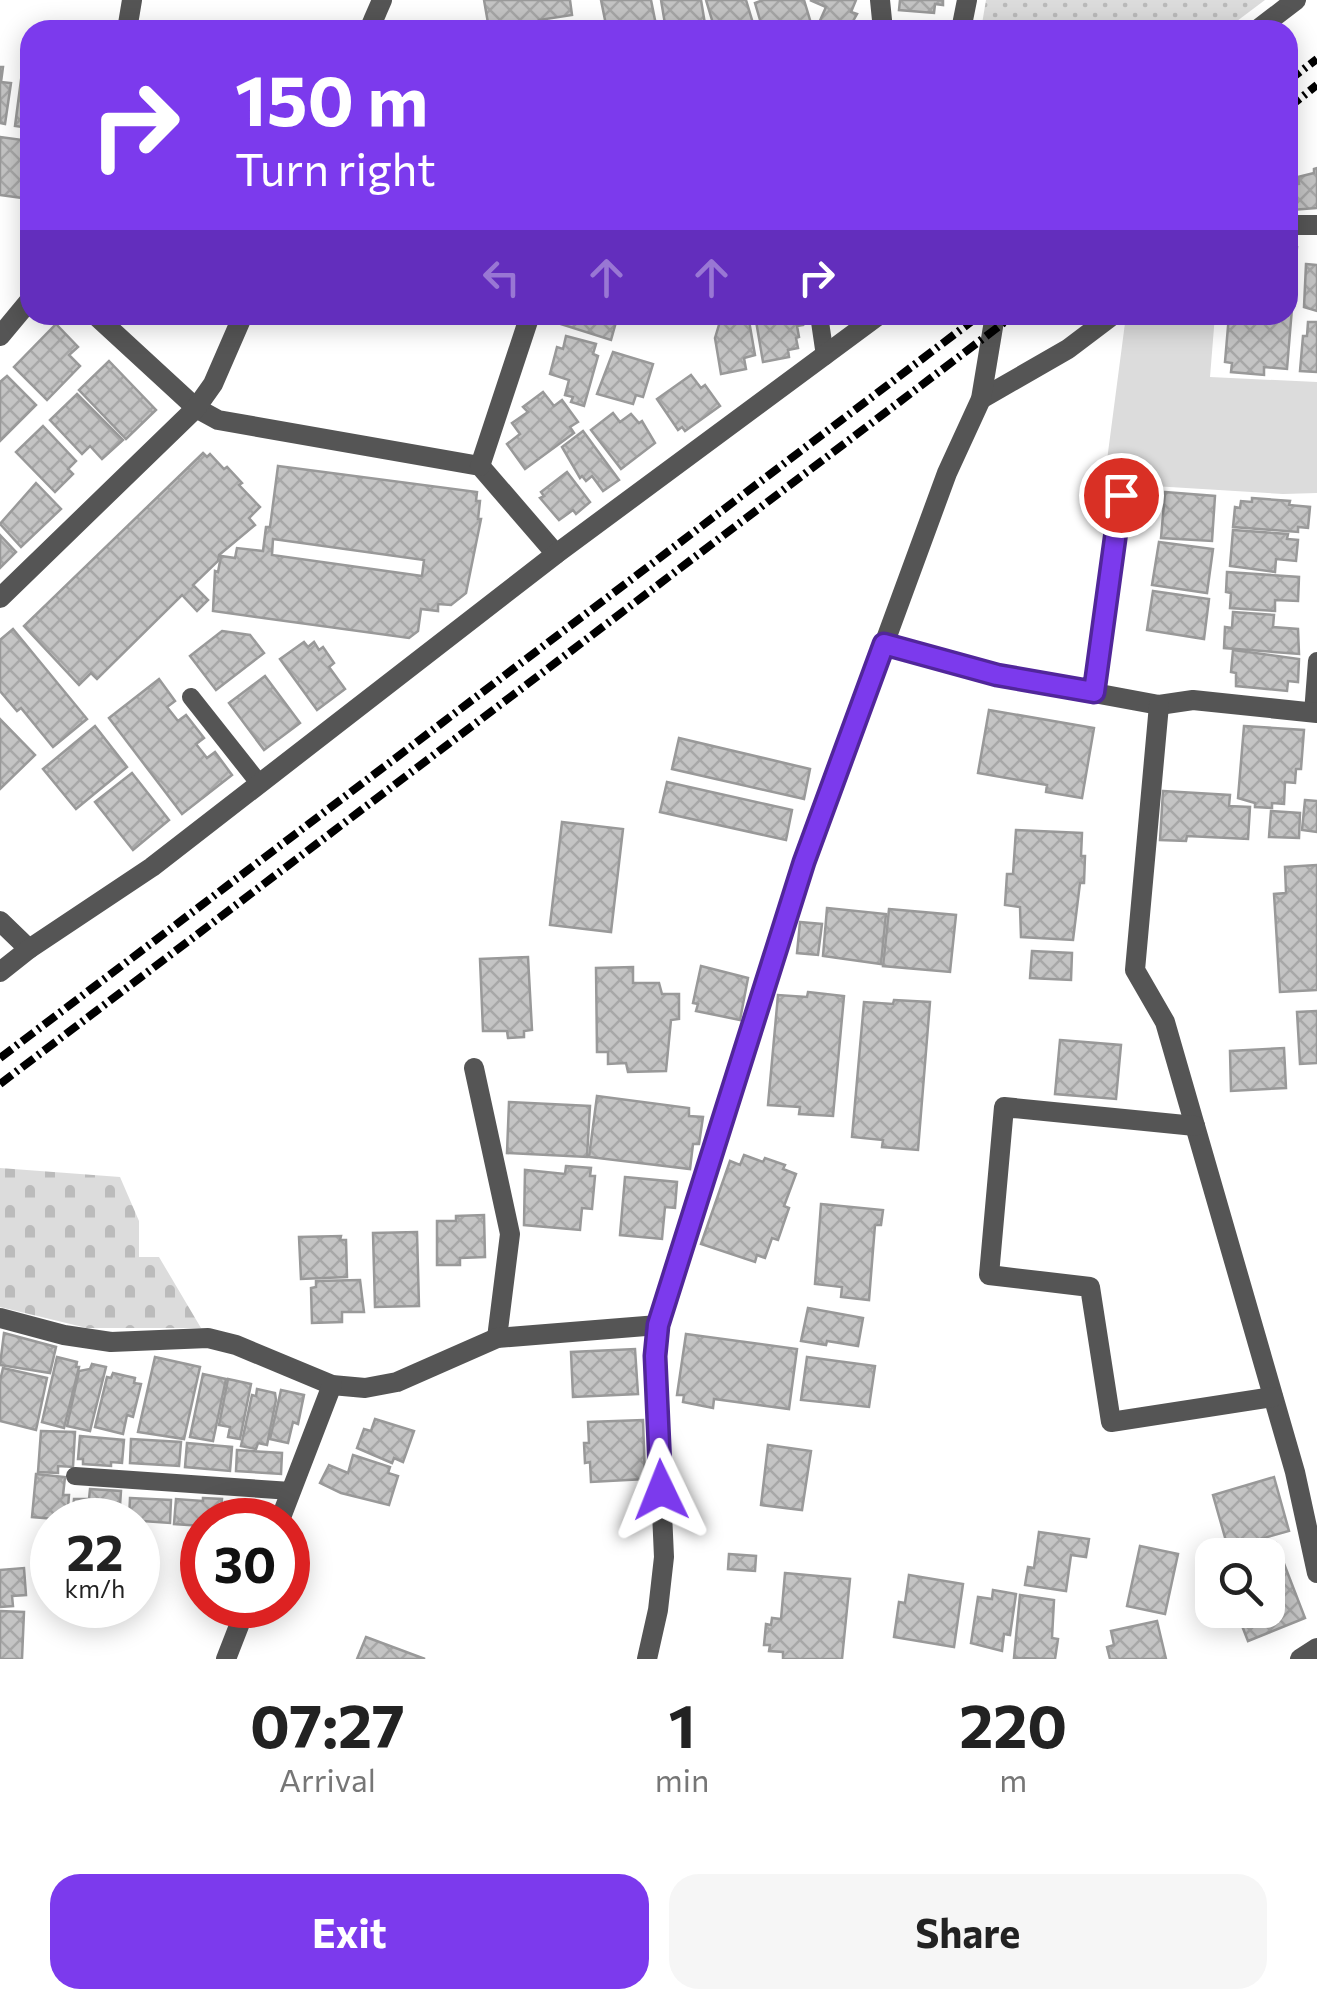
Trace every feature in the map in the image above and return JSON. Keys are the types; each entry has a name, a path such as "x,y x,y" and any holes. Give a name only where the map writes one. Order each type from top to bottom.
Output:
{"street":[{"path":"1270,20 1296,0"},
{"path":"0,336 20,312"},
{"path":"106,325 196,408 218,420 480,466 556,554"},
{"path":"0,598 196,408 213,384 239,325"},
{"path":"480,466 527,325"},
{"path":"0,972 152,867 556,554 866,325"},
{"path":"647,1659 664,1557 655,1356 658,1325 804,862 947,472 981,399 994,325"},
{"path":"981,399 1068,349 1100,325"},
{"path":"884,644 997,675 1159,704 1194,700 1315,713"},
{"path":"1159,704 1135,970 1165,1022 1295,1472 1317,1573"},
{"path":"0,921 29,949"},
{"path":"474,1068 510,1234 496,1338"},
{"path":"1195,1126 1004,1107 990,1274 1090,1287 1111,1422 1273,1396"},
{"path":"0,1318 110,1342 208,1338 236,1345 332,1385 365,1388 396,1382 496,1338 658,1325"},
{"path":"288,1498 332,1385"},
{"path":"226,1659 238,1628"},
{"path":"1300,1659 1317,1648"}],"lane":[{"path":"820,325 824,356"},
{"path":"1094,692 1121,495"},
{"path":"1315,713 1317,661"},
{"path":"191,696 259,783"},
{"path":"75,1476 291,1491"}],"green space":[{"path":"986,0 1265,0 1238,20 983,20"},
{"path":"1125,325 1214,325 1210,377 1317,382 1317,493 1104,483"},
{"path":"0,1168 120,1177 139,1221 139,1257 159,1257 201,1328 87,1328 0,1307"}],"building":[{"path":"484,0 570,0 572,15 539,20 487,20"},
{"path":"601,0 651,0 655,20 605,20"},
{"path":"661,0 701,0 704,20 664,20"},
{"path":"706,0 746,0 752,20 712,20"},
{"path":"804,0 810,20 760,20 755,3"},
{"path":"810,0 856,0 851,12 857,14 854,20 820,20 826,7"},
{"path":"900,0 943,0 943,5 935,4 934,13 899,10"},
{"path":"0,67 1,82 11,83 5,124 0,123"},
{"path":"20,88 20,127 15,126"},
{"path":"0,137 20,140 20,198 0,195"},
{"path":"1317,168 1317,208 1298,209 1298,177 1314,173"},
{"path":"1306,264 1317,265 1317,311 1304,307"},
{"path":"1308,322 1317,322 1317,372 1300,371"},
{"path":"55,325 78,347 69,355 80,366 47,400 14,367"},
{"path":"564,325 615,325 611,340"},
{"path":"719,325 750,325 755,355 744,358 746,369 721,374 715,338"},
{"path":"757,325 803,325 797,326 798,348 788,350 789,357 763,362"},
{"path":"1228,325 1291,325 1287,369 1264,367 1264,375 1231,372 1232,363 1225,362"},
{"path":"566,336 596,344 593,354 598,356 584,406 571,402 573,397 565,395 569,380 550,374 557,347 563,349"},
{"path":"613,352 653,364 643,397 636,395 633,404 597,394"},
{"path":"109,361 156,410 126,439 79,390"},
{"path":"691,375 701,388 705,385 720,406 685,431 682,427 678,430 657,399"},
{"path":"7,376 36,405 0,441 0,382"},
{"path":"543,392 554,406 562,400 578,422 570,427 574,433 525,469 507,444 520,434 512,423 528,412 523,407"},
{"path":"77,394 123,440 102,459 90,446 82,454 50,420"},
{"path":"613,413 620,422 631,414 639,423 642,421 655,443 621,469 591,430"},
{"path":"43,426 76,461 68,469 73,474 55,492 16,452"},
{"path":"583,431 619,480 603,491 592,476 586,481 580,478 562,447"},
{"path":"203,453 207,457 210,454 224,469 227,467 260,507 249,518 255,525 219,555 218,561 193,585 208,600 197,611 182,595 97,679 91,673 79,685 24,626"},
{"path":"278,466 477,492 476,501 480,501 481,519 466,593 451,605 438,604 438,611 421,609 418,631 409,638 213,611 215,571 218,572 221,556 235,558 237,548 263,551 266,527 270,527","holes":["273,539 424,560 422,576 272,555"]},
{"path":"567,472 590,502 576,514 573,510 559,520 540,498 544,496 541,492"},
{"path":"36,483 61,509 21,547 0,524"},
{"path":"1165,492 1215,496 1212,541 1161,538"},
{"path":"1252,498 1310,507 1308,528 1298,527 1298,532 1233,527 1235,507 1240,508 1241,501 1252,502"},
{"path":"1233,530 1288,534 1287,539 1298,540 1296,561 1276,559 1275,572 1230,566"},
{"path":"0,535 16,552 0,568"},
{"path":"1159,542 1213,549 1207,593 1152,585"},
{"path":"1227,572 1299,577 1298,601 1275,600 1275,611 1230,608"},
{"path":"1153,591 1209,599 1204,639 1147,630"},
{"path":"1233,612 1274,615 1273,627 1298,629 1299,654 1224,648 1225,627 1232,628"},
{"path":"13,629 87,719 53,747 21,708 17,711 0,691 0,640"},
{"path":"222,631 250,635 264,653 216,690 190,656"},
{"path":"304,642 308,647 314,642 319,650 323,647 334,663 329,667 345,689 317,710 280,659"},
{"path":"1233,650 1299,659 1298,682 1288,681 1287,691 1236,686 1236,673 1231,672"},
{"path":"265,676 300,723 264,750 229,703"},
{"path":"159,679 175,701 167,707 178,721 186,715 204,738 196,744 207,758 215,752 232,775 182,814 109,718"},
{"path":"989,710 1094,728 1082,798 1046,792 1047,785 978,773"},
{"path":"0,719 35,755 0,789"},
{"path":"95,726 127,767 76,809 43,769"},
{"path":"1244,726 1304,730 1301,769 1296,769 1295,783 1285,782 1284,804 1255,807 1255,803 1238,798"},
{"path":"679,738 810,769 804,799 672,769"},
{"path":"132,773 169,820 133,850 95,802"},
{"path":"667,782 792,810 786,840 660,812"},
{"path":"1163,791 1230,795 1229,806 1250,807 1248,839 1187,836 1186,841 1160,840"},
{"path":"1305,800 1317,801 1317,832 1302,830"},
{"path":"1271,811 1300,813 1299,838 1269,837"},
{"path":"562,822 623,829 611,932 550,925"},
{"path":"1016,830 1082,833 1084,883 1080,883 1073,940 1021,937 1020,907 1005,905 1007,874 1013,874"},
{"path":"1317,865 1317,990 1280,992 1274,894 1286,893 1285,867"},
{"path":"827,908 886,914 881,964 823,956"},
{"path":"889,909 956,915 950,972 883,966"},
{"path":"800,922 822,924 818,955 797,953"},
{"path":"1032,951 1072,953 1071,980 1030,978"},
{"path":"528,957 532,1030 524,1031 524,1037 508,1038 507,1031 483,1031 480,959"},
{"path":"701,966 748,978 740,1020 696,1011 698,1004 693,1003"},
{"path":"633,967 633,983 659,983 662,994 679,994 679,1019 671,1020 666,1071 628,1072 626,1063 608,1064 608,1052 597,1052 596,968"},
{"path":"808,992 844,996 833,1116 799,1114 800,1107 768,1105 778,995 807,997"},
{"path":"894,1000 930,1002 918,1150 882,1147 883,1140 852,1137 864,1002 893,1004"},
{"path":"1317,1011 1317,1063 1300,1064 1297,1012"},
{"path":"1060,1040 1121,1045 1116,1099 1055,1094"},
{"path":"1284,1048 1286,1088 1231,1091 1230,1051"},
{"path":"597,1096 689,1108 689,1116 703,1117 699,1144 693,1144 690,1169 589,1157"},
{"path":"509,1102 590,1106 587,1157 507,1153"},
{"path":"744,1155 785,1165 783,1169 796,1174 784,1206 789,1208 778,1240 772,1238 765,1258 757,1255 755,1262 701,1244 730,1161 740,1165"},
{"path":"566,1166 591,1168 590,1176 595,1176 592,1209 582,1208 580,1230 524,1225 525,1170 565,1174"},
{"path":"625,1177 677,1182 675,1208 665,1207 662,1239 620,1235"},
{"path":"821,1204 883,1210 881,1225 875,1225 869,1300 841,1297 842,1287 815,1284"},
{"path":"484,1215 485,1257 460,1258 460,1265 437,1265 437,1221"},
{"path":"417,1232 419,1306 375,1307 373,1233"},
{"path":"341,1236 340,1240 346,1240 347,1277 301,1279 299,1237"},
{"path":"360,1280 364,1312 342,1312 342,1322 312,1323 311,1288 316,1287 316,1281"},
{"path":"808,1308 863,1318 858,1346 801,1341"},
{"path":"4,1333 56,1347 50,1373 0,1365"},
{"path":"686,1334 797,1349 789,1409 714,1399 713,1408 683,1402 684,1395 677,1395"},
{"path":"635,1349 638,1394 573,1397 571,1352"},
{"path":"57,1357 77,1362 79,1367 64,1428 42,1422"},
{"path":"155,1357 200,1367 184,1439 138,1432"},
{"path":"807,1357 875,1366 869,1407 801,1400"},
{"path":"92,1364 106,1367 90,1431 67,1426 79,1371 90,1369"},
{"path":"3,1368 47,1378 36,1430 0,1421"},
{"path":"113,1373 135,1378 134,1383 141,1384 133,1417 127,1415 123,1434 95,1427 107,1377 111,1378"},
{"path":"203,1374 226,1379 213,1441 190,1437"},
{"path":"228,1379 251,1384 240,1439 228,1437 230,1427 219,1425"},
{"path":"257,1389 275,1393 276,1400 267,1445 258,1443 256,1449 241,1446 252,1395 256,1396"},
{"path":"281,1390 304,1395 298,1424 293,1422 288,1443 270,1439"},
{"path":"375,1419 414,1431 403,1462 394,1458 392,1463 357,1448 364,1429 371,1431"},
{"path":"643,1420 645,1479 591,1482 584,1443 589,1443 588,1422"},
{"path":"41,1431 75,1432 73,1467 58,1466 58,1473 38,1472"},
{"path":"80,1436 124,1440 122,1463 83,1464 83,1459 78,1459"},
{"path":"131,1439 181,1442 179,1466 130,1463"},
{"path":"187,1443 232,1447 230,1471 185,1467"},
{"path":"768,1445 811,1451 802,1510 761,1505"},
{"path":"237,1450 282,1453 281,1474 236,1471"},
{"path":"353,1455 390,1467 388,1473 398,1476 389,1505 341,1493 320,1483 329,1465 348,1473"},
{"path":"36,1474 65,1477 63,1495 69,1498 34,1498"},
{"path":"1274,1477 1289,1531 1264,1538 1225,1538 1213,1495"},
{"path":"90,1489 121,1491 121,1498 89,1498"},
{"path":"160,1499 171,1500 170,1523 160,1522"},
{"path":"176,1499 180,1499 180,1524 174,1524"},
{"path":"1039,1532 1089,1539 1086,1557 1071,1555 1066,1591 1025,1585 1028,1567 1034,1568"},
{"path":"1140,1546 1178,1554 1165,1614 1127,1606"},
{"path":"729,1554 756,1556 755,1571 728,1569"},
{"path":"1285,1566 1305,1618 1285,1626"},
{"path":"24,1568 26,1595 12,1596 13,1606 0,1607 0,1570"},
{"path":"785,1573 850,1579 842,1659 783,1659 783,1652 769,1651 770,1645 764,1645 766,1624 771,1625 772,1618 781,1619"},
{"path":"909,1575 963,1584 954,1647 894,1637 899,1602 905,1603"},
{"path":"993,1590 1016,1594 1010,1635 1004,1634 1002,1651 971,1643 978,1597 992,1599"},
{"path":"1020,1595 1054,1600 1052,1638 1058,1639 1055,1659 1014,1658"},
{"path":"0,1611 24,1612 22,1659 0,1659"},
{"path":"1157,1621 1166,1659 1110,1659 1107,1647 1114,1645 1111,1631"},
{"path":"1243,1628 1280,1628 1248,1641"},
{"path":"366,1637 425,1659 357,1659"}],"railway":[{"path":"1298,73 1317,59"},
{"path":"1298,100 1317,85"},
{"path":"0,1058 967,325"},
{"path":"0,1084 1001,325"}],"route":[{"path":"661,1490 655,1356 658,1325 804,862 884,644 997,675 1094,692 1121,495"}]}
